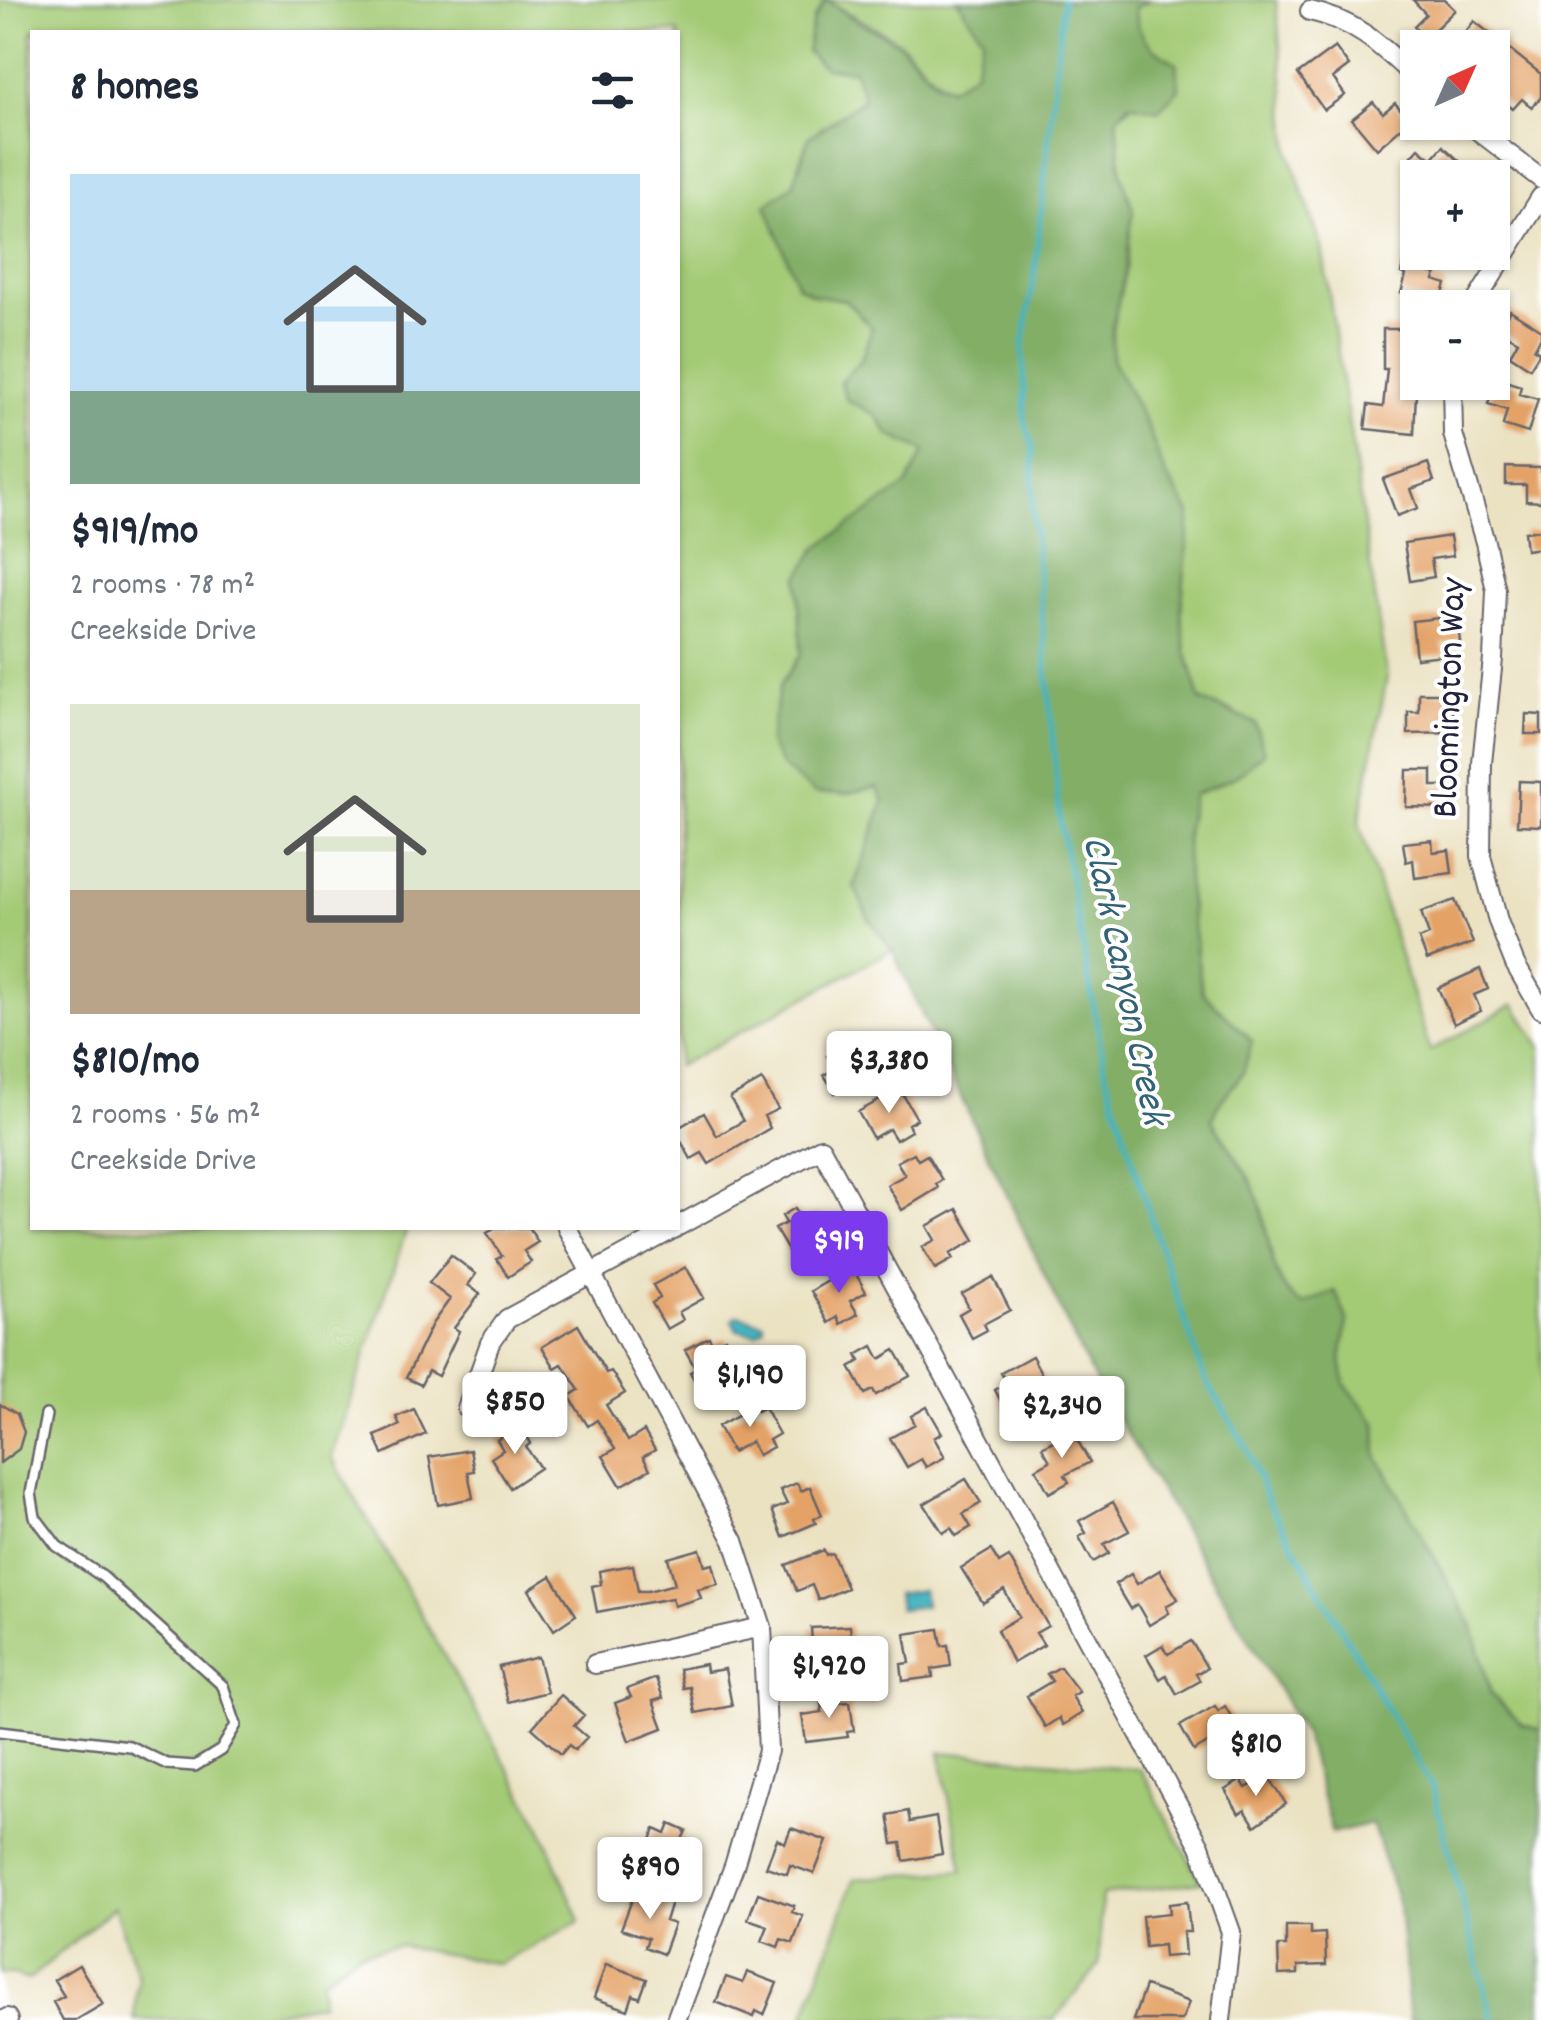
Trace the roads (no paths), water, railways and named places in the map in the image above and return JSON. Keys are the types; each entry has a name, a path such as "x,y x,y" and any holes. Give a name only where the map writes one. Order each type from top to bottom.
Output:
{"street":[{"path":"1310,11 1335,16 1362,30 1400,64"},
{"path":"1490,140 1541,179"},
{"path":"1483,290 1541,197"},
{"name":"Bloomington Way","path":"1452,400 1453,434 1496,590 1482,763 1481,856 1509,950 1541,1009"},
{"path":"680,1225 821,1148 1200,1846 1231,1932 1221,2020"},
{"path":"569,1230 734,1541 762,1626 768,1751 734,1866 676,2020"},
{"path":"467,1408 490,1344 507,1319 671,1230"},
{"path":"595,1664 762,1626"}],"lane":[{"path":"0,1731 129,1746 167,1764 194,1766 221,1750 236,1725 224,1686 103,1577 57,1546 35,1518 31,1494 46,1416"}],"water":[{"path":"737,1315 763,1323 764,1328 756,1334 737,1330 732,1320"},
{"path":"923,1590 925,1606 899,1609 897,1594"}],"waterway":[{"name":"Clark Canyon Creek","path":"1063,0 1023,347 1025,422 1033,446 1033,513 1060,821 1106,1075 1205,1379 1247,1448 1267,1499 1432,1787 1493,2020"}]}
